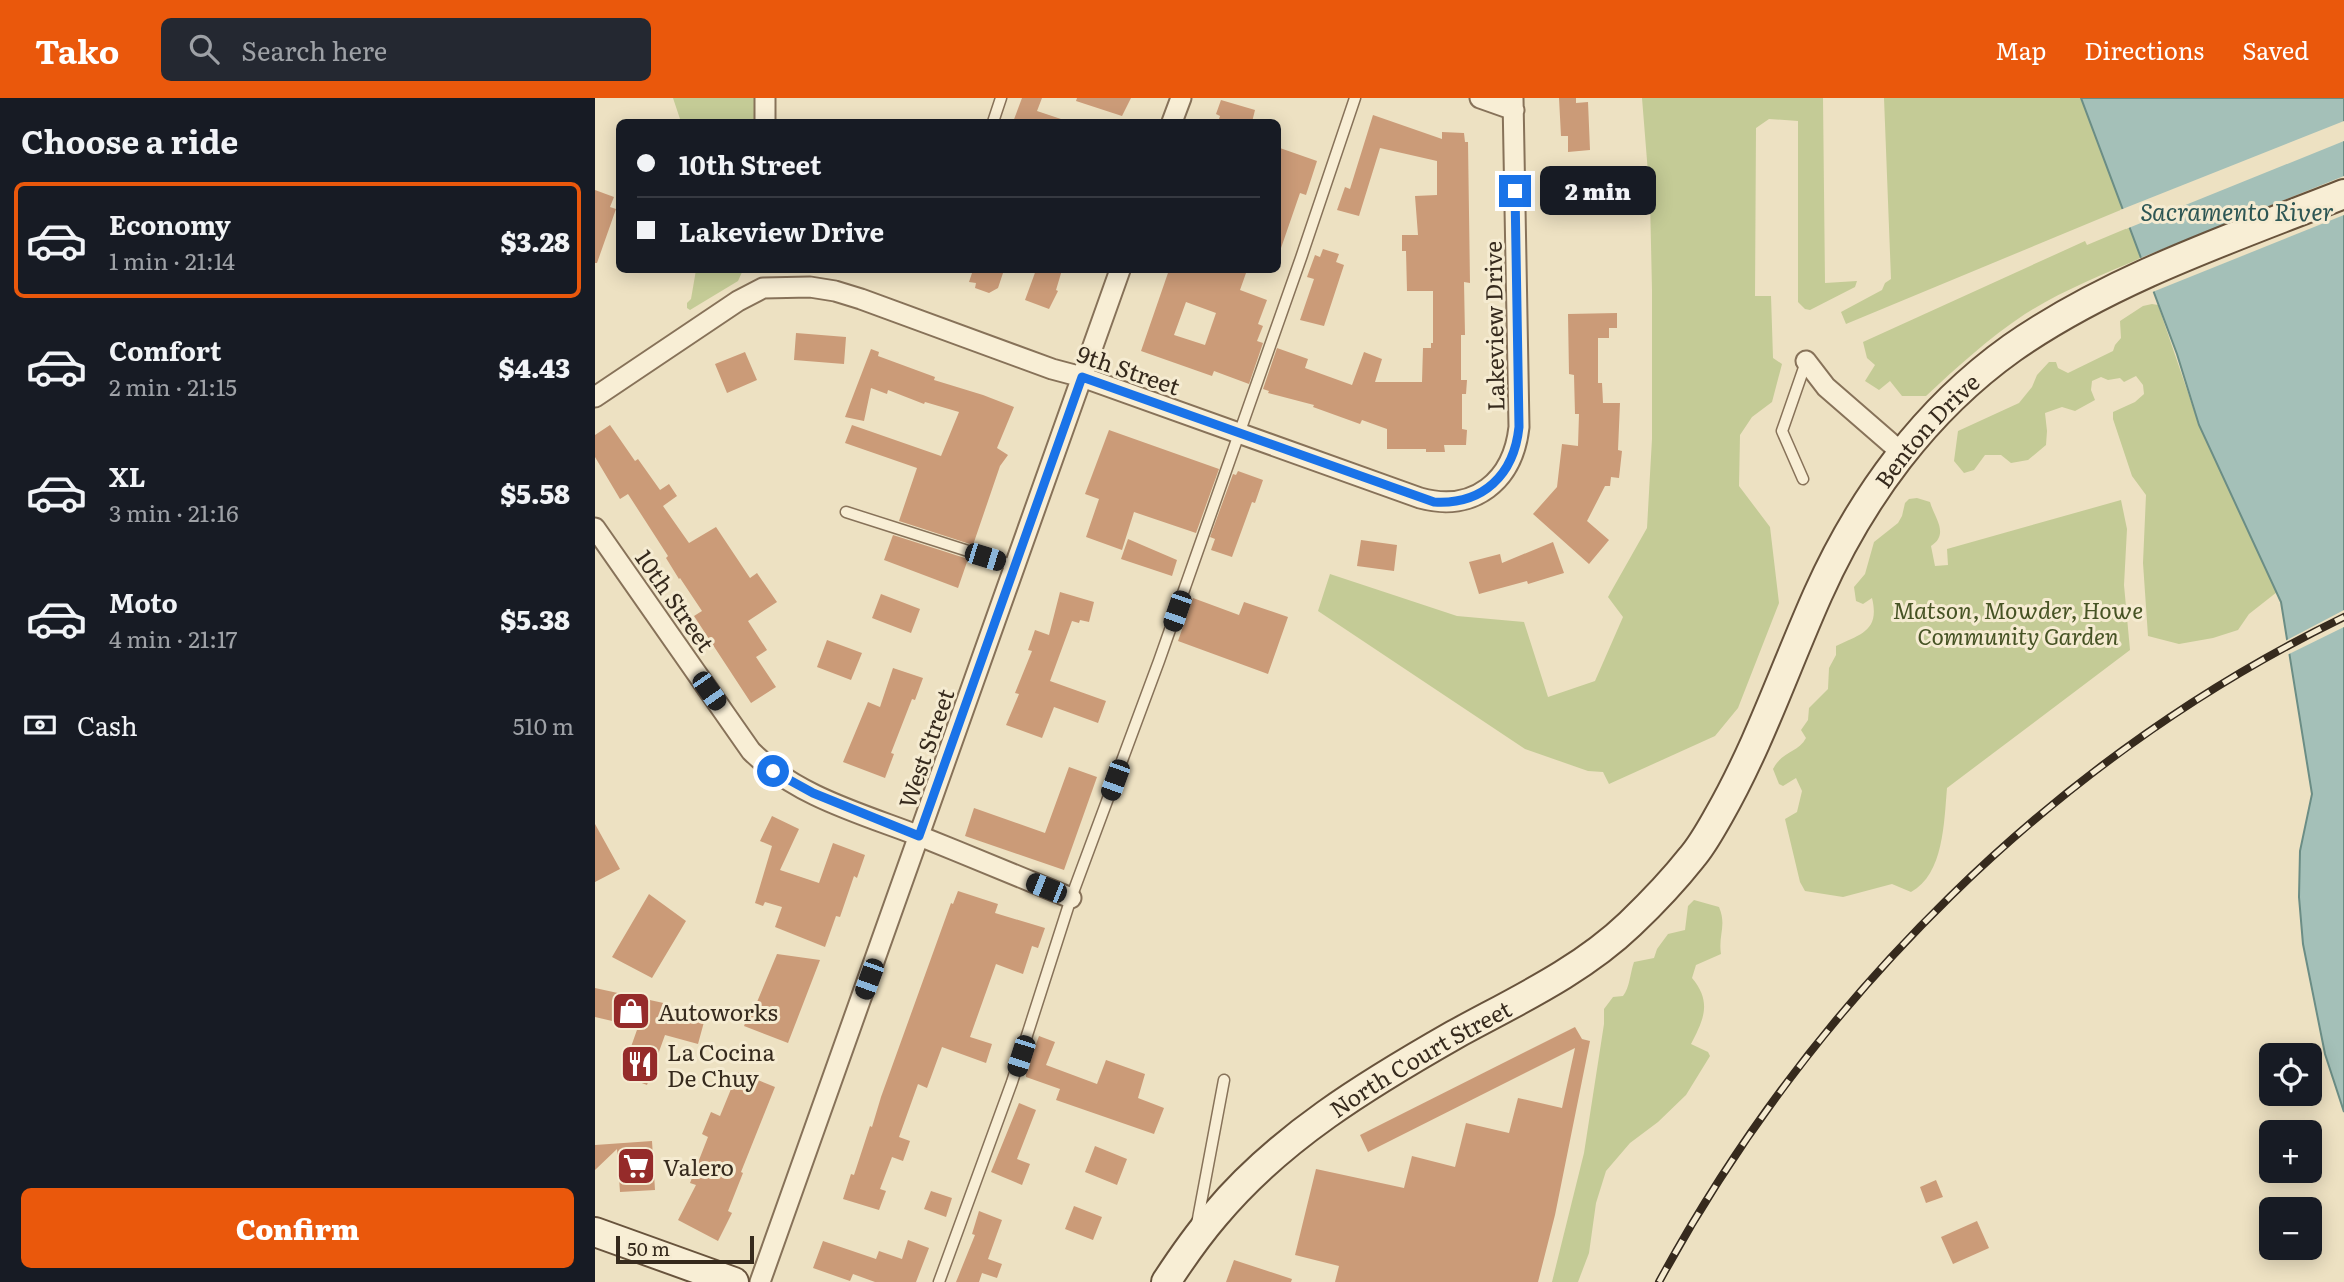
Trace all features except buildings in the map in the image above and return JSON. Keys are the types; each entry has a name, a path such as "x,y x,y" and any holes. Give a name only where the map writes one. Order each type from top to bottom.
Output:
{"street":[{"path":"765,98 765,119"},
{"path":"1173,119 1181,98"},
{"path":"1480,98 1513,104"},
{"name":"Lakeview Drive","path":"1475,495 1504,474 1517,444 1519,427 1513,104"},
{"name":"Benton Drive","path":"1694,855 1749,760 1832,563 1859,514 1902,453 1940,410 1985,369 2044,327 2092,300 2149,272 2344,194"},
{"name":"West Street","path":"760,1282 1119,273"},
{"path":"595,397 738,301 762,279"},
{"name":"9th Street","path":"762,279 835,291 869,301 1052,369 1082,377 1434,502 1453,503 1475,495"},
{"path":"1806,361 1826,387 1902,453"},
{"name":"10th Street","path":"597,535 751,751 776,774 813,793 1071,898"},
{"name":"North Court Street","path":"1166,1282 1214,1215 1289,1142 1359,1092 1586,960 1624,930 1694,855"},
{"path":"595,1232 734,1282"}],"lane":[{"path":"994,119 1001,98"},
{"path":"939,1282 1012,1083 1071,898 1159,661 1355,98"},
{"path":"1803,479 1782,431 1806,361"},
{"path":"846,512 1015,566"},
{"path":"1193,1244 1224,1080"}],"green space":[{"path":"673,98 754,98 754,119 680,119"},
{"path":"1642,98 1823,98 1825,283 1857,281 1855,287 1810,310 1798,302 1798,121 1769,119 1756,128 1755,296 1771,296 1773,358 1782,364 1772,402 1752,417 1740,435 1739,486 1770,527 1779,603 1738,708 1715,736 1609,784 1603,772 1588,771 1525,749 1318,611 1330,574 1457,616 1524,622 1548,697 1595,681 1623,617 1608,597 1647,528 1652,439 1652,290 1650,198"},
{"path":"1884,98 2081,98 2123,209 1846,324 1841,312 1882,290 1885,283 1891,279"},
{"path":"2130,227 2141,258 2067,291 2025,314 1986,343 1926,396 1902,396 1890,381 1879,390 1865,381 1875,365 1867,358 1863,342 2085,241 2087,245"},
{"path":"695,273 742,273 738,281 690,310 687,303 691,299"},
{"path":"2158,305 2199,425 2277,592 2249,614 2238,630 2179,644 2148,636 2143,563 2146,495 2132,476 2113,419 2113,412 2135,402 2144,394 2143,385 2136,376 2124,382 2120,378 2108,380 2101,377 2092,381 2091,390 2095,400 2075,411 2062,407 2045,413 2046,445 2028,460 2011,463 2001,455 1985,455 1974,470 1964,473 1954,461 1958,431 2019,403 2049,362 2056,362 2058,368 2068,373 2113,351 2121,338 2120,321 2143,306"},
{"name":"Matson, Mowder, Howe Community Garden","path":"1917,498 1930,502 1939,525 1939,536 1931,546 1935,566 1948,565 1947,549 2121,500 2127,529 2124,585 2130,650 1947,788 1940,846 1930,873 1922,884 1911,892 1892,884 1843,897 1805,891 1800,882 1785,819 1797,812 1802,791 1796,778 1783,786 1779,784 1773,769 1806,738 1801,730 1808,720 1809,708 1828,689 1829,668 1836,655 1836,646 1871,625 1874,609 1872,598 1863,604 1856,601 1854,587 1865,574 1874,542 1898,523 1905,503 1909,499"},
{"path":"1694,900 1719,907 1722,920 1721,954 1696,965 1692,978 1702,995 1704,1011 1691,1044 1708,1052 1710,1056 1686,1095 1658,1122 1630,1143 1606,1171 1596,1203 1589,1253 1578,1282 1552,1282 1584,1153 1604,1009 1613,997 1623,996 1634,962 1654,958 1668,934 1685,930 1688,906"}],"water":[{"name":"Sacramento River","path":"2081,98 2344,98 2344,1112 2325,1054 2303,944 2299,897 2300,851 2312,794 2281,602 2199,425 2177,354"}],"pier":[{"path":"2344,121 2344,141 2126,229 2120,210"},
{"path":"2344,176 2344,215 2150,293 2138,259"},
{"path":"2344,610 2344,627 2285,656 2283,642"}],"railway":[{"path":"1659,1282 1720,1178 1790,1079 1867,985 1950,897 2040,815 2136,741 2238,674 2344,617"}],"place":[{"name":"Autoworks","path":"631,1011"},
{"name":"La Cocina De Chuy","path":"640,1064"},
{"name":"Valero","path":"636,1166"}],"route":[{"path":"773,771 795,785 919,836 1082,377 1434,502 1453,503 1475,495 1496,482 1512,459 1519,427 1515,191"}]}
